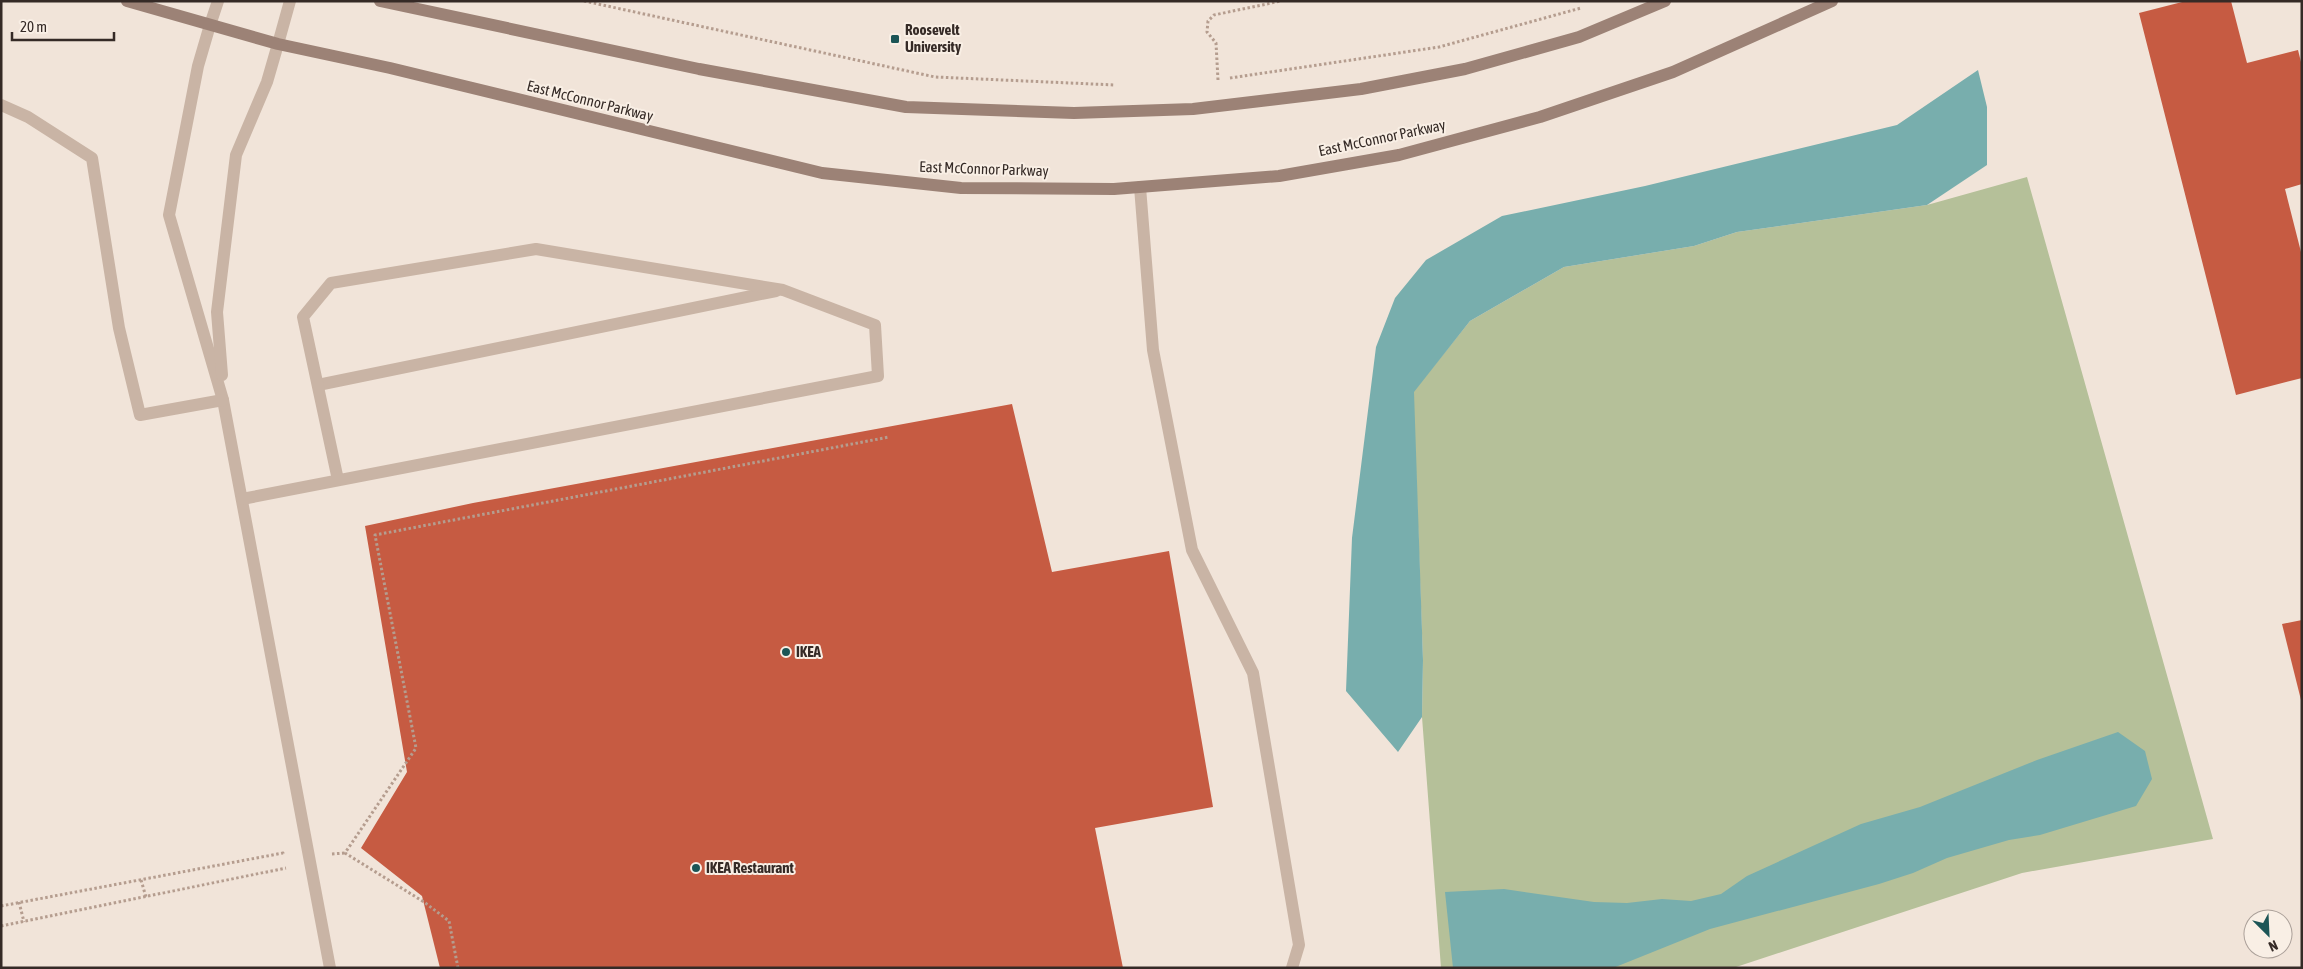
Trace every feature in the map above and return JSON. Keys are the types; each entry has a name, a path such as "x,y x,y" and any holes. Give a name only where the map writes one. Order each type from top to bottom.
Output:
{"street":[{"name":"East McConnor Parkway","path":"127,1 278,44 390,68 822,173 961,188 1114,189 1279,176 1408,152 1540,117 1673,72 1832,1"},
{"path":"218,1 198,66 169,215 223,400 330,968"},
{"path":"223,400 217,312 236,155 267,82 290,1"},
{"path":"380,1 700,69 906,107 1074,113 1193,109 1361,89 1466,68 1579,36 1665,1"},
{"path":"1,105 28,117 92,158 119,328 140,415 223,400"},
{"path":"1140,187 1153,350 1190,541 1192,550 1253,673 1298,945 1292,968"},
{"path":"242,499 878,376 875,325 783,290 536,249 331,283 303,318 338,480"},
{"path":"318,385 783,290"}],"path":[{"path":"584,1 935,77 1117,85"},
{"path":"1218,80 1216,43 1207,32 1208,21 1214,15 1281,1"},
{"path":"1209,81 1439,47 1586,6"},
{"path":"458,968 449,921 424,902 345,853 416,748 375,535 889,437"},
{"path":"1,906 283,853 286,870 1,926"},
{"path":"141,880 146,897"},
{"path":"19,902 24,922"}],"green space":[{"path":"2027,177 2213,839 2022,873 1733,968 1441,968 1422,717 1423,660 1413,392 1470,321 1564,267 1694,246 1737,232 1927,205"}],"water":[{"path":"1978,70 1987,107 1987,165 1927,205 1737,232 1694,246 1564,267 1470,321 1414,392 1423,660 1422,717 1398,752 1346,691 1352,538 1376,347 1395,298 1426,260 1502,216 1645,186 1897,125"},
{"path":"2118,732 2145,751 2152,779 2136,806 2040,835 2009,840 1947,858 1913,873 1879,884 1710,929 1613,968 1453,968 1445,892 1504,889 1594,902 1627,903 1662,899 1691,901 1721,894 1747,876 1861,824 1920,807 2037,760"}],"building":[{"path":"2186,1 2231,1 2247,63 2298,50 2302,66 2302,184 2285,189 2302,256 2302,378 2236,395 2139,13"},
{"name":"IKEA","path":"1012,404 1052,572 1169,551 1213,807 1095,828 1123,968 440,968 422,896 361,848 407,772 365,526 473,503"},
{"path":"2302,620 2302,700 2301,700 2282,624"}],"place":[{"name":"Roosevelt University","path":"895,39"},
{"name":"IKEA","path":"786,652"},
{"name":"IKEA Restaurant","path":"696,868"}]}
